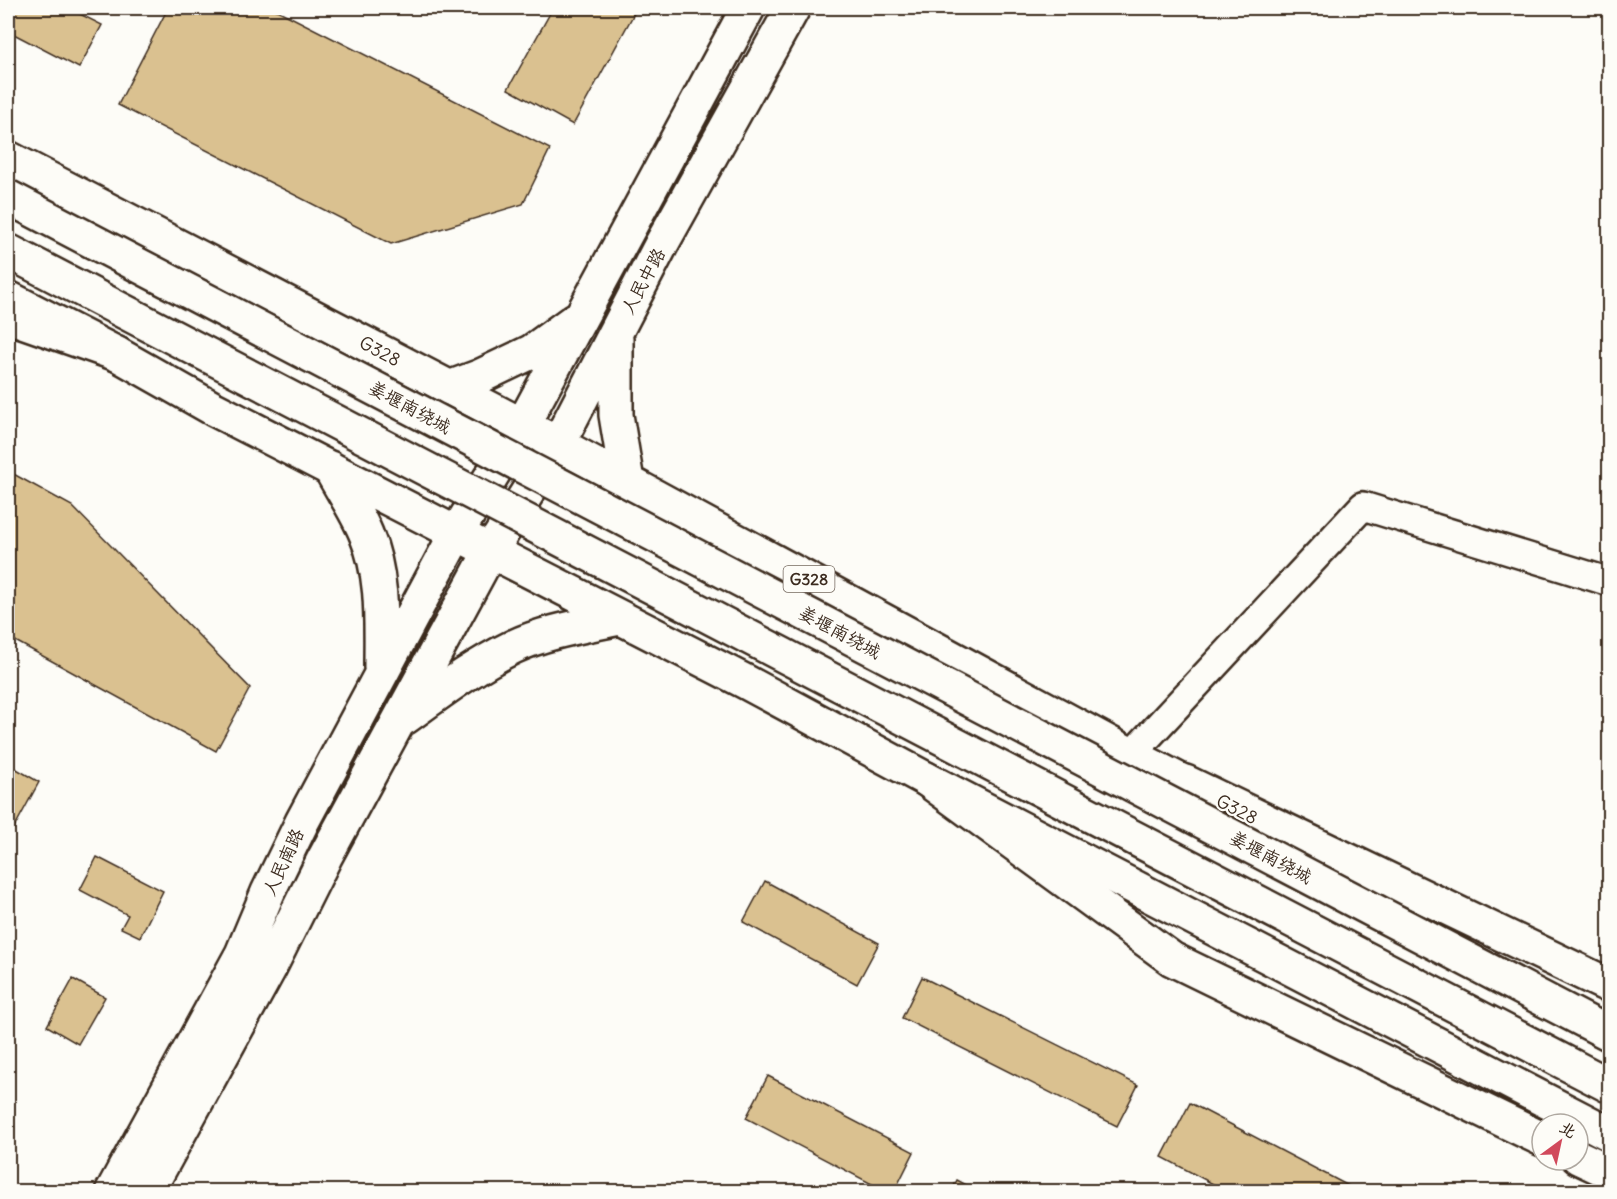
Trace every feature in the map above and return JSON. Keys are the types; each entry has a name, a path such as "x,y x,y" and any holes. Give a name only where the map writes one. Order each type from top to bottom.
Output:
{"main road":[{"path":"456,534 522,426 748,8"},
{"name":"人民中路","path":"490,552 558,444 662,245 793,8"},
{"name":"G328","path":"8,158 558,444 1131,754 1610,1001"},
{"name":"姜堰南绕城","path":"8,197 1610,1034"},
{"path":"8,251 1610,1086"},
{"path":"8,298 117,354 214,409 746,682 926,779 1610,1134"},
{"path":"8,316 117,354"},
{"path":"449,388 481,376 531,352 581,316"},
{"path":"616,332 616,415 627,481"},
{"path":"330,468 366,534 377,569 381,604 381,673"},
{"name":"人民南路","path":"112,1191 242,954 268,892 302,822 456,534"},
{"name":"人民南路","path":"147,1191 269,969 325,858 490,552"},
{"path":"398,723 475,668 514,647 555,632 620,618"},
{"path":"926,779 1172,959 1530,1133"},
{"path":"1185,782 1610,986"},
{"path":"1590,1162 1610,1172"}],"street":[{"path":"1131,754 1363,506 1610,582"}],"building":[{"path":"8,8 68,8 102,25 79,68 8,31"},
{"path":"168,8 273,8 550,149 523,204 391,244 118,105"},
{"path":"553,8 637,8 573,125 508,89"},
{"path":"8,471 72,506 250,688 216,751 8,637"},
{"path":"8,764 39,782 8,839"},
{"path":"97,857 163,891 140,937 121,928 128,915 80,890"},
{"path":"765,881 879,943 857,984 743,922"},
{"path":"922,977 1138,1085 1117,1126 902,1018"},
{"path":"73,979 105,997 78,1044 47,1026"},
{"path":"768,1076 914,1152 894,1192 887,1192 746,1118"},
{"path":"1190,1103 1360,1192 1228,1192 1162,1157"},
{"path":"957,1180 979,1192 951,1192"}]}
